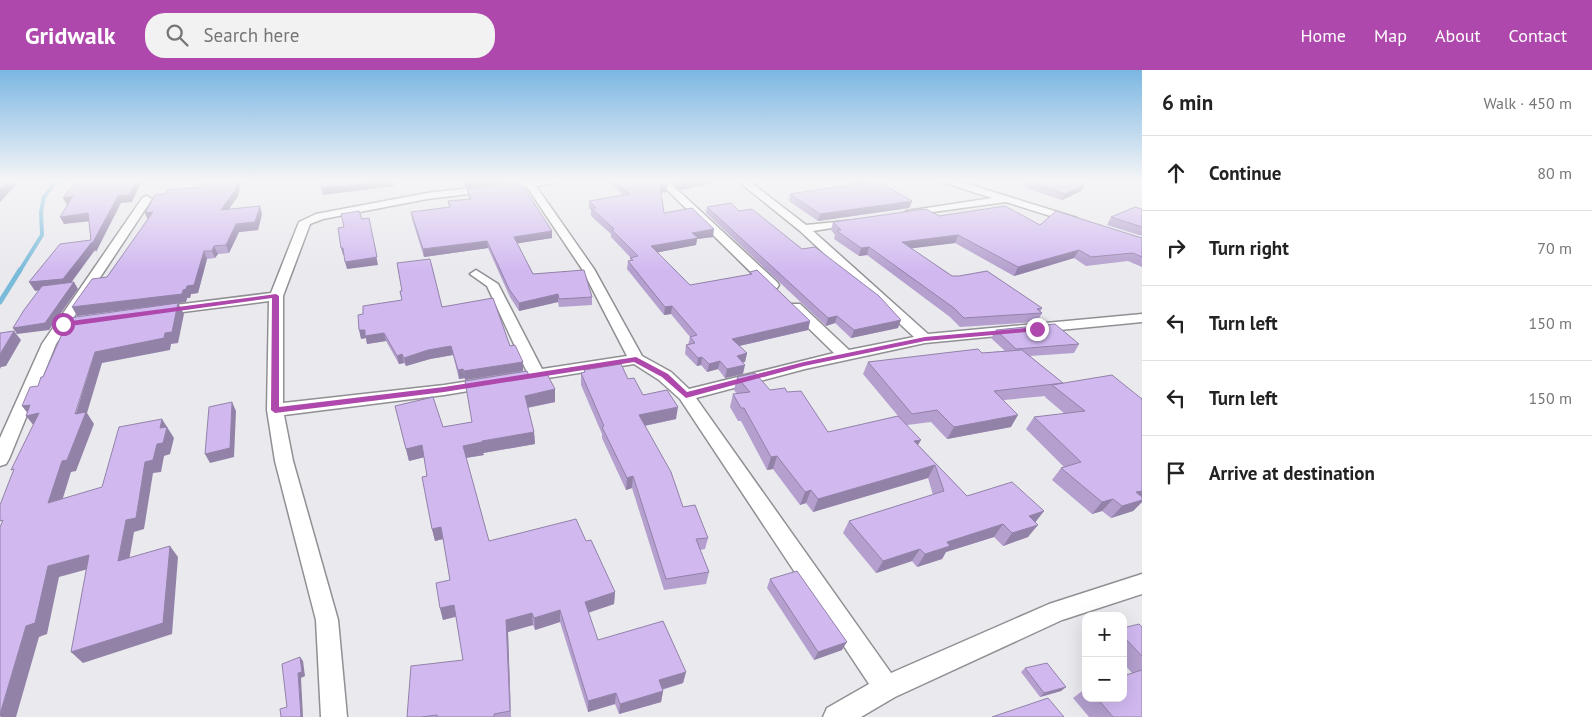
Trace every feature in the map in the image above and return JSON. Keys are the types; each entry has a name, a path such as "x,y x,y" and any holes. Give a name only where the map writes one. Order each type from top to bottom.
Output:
{"street":[{"path":"0,459 49,344 139,211"},
{"path":"334,717 327,620 284,461 275,410 276,296 305,222 320,216 346,211"},
{"path":"549,211 588,269 636,359 665,376 686,395 886,688"},
{"path":"695,211 846,356"},
{"path":"781,211 804,229 925,339"},
{"path":"900,215 925,211"},
{"path":"1045,211 1082,223"},
{"path":"804,229 862,220"},
{"path":"476,274 492,284 537,375"},
{"path":"150,313 276,296"},
{"path":"686,395 804,364 925,339 1142,318"},
{"path":"63,324 82,322"},
{"path":"275,410 444,390 636,359"},
{"path":"836,717 886,688 1057,612 1142,584"}],"building":[{"path":"64,211 110,211 92,244 92,242 63,279 29,282 60,244 91,240 88,213 60,217"},
{"path":"146,211 258,211 255,222 236,224 226,245 214,246 212,251 204,251 194,285 187,286 182,294 72,307 92,279 107,277 153,212 145,213"},
{"path":"359,211 362,219 369,218 377,257 345,262 338,228 344,227 341,214"},
{"path":"539,211 552,231 514,237 533,274 584,270 592,297 559,299 558,294 519,303 509,289 487,241 423,249 411,212"},
{"path":"594,211 664,211 664,213 695,211 714,229 692,233 698,238 651,246 690,285 752,274 750,272 757,270 810,321 732,339 747,353 737,356 745,365 727,369 720,361 709,364 702,357 698,358 686,345 695,343 690,337 697,335 672,306 665,307 628,261 633,260 630,258 638,256 612,230 614,229"},
{"path":"712,211 755,211 802,249 815,247 879,296 901,320 854,330 837,316 828,318"},
{"path":"816,211 840,211 820,214"},
{"path":"910,211 930,211 939,216 971,211 1015,211 1040,225 1057,211 1142,238 1142,257 1133,253 1091,257 1079,250 1018,267 958,235 902,242 952,276 987,271 1042,308 1037,309 1042,313 964,318 954,308 869,247 861,248 837,231 841,230 833,222"},
{"path":"1125,211 1142,211 1142,227 1111,217"},
{"path":"430,259 442,307 493,298 510,346 515,345 523,362 464,371 463,369 458,370 451,346 428,350 404,358 402,354 397,356 384,333 365,336 365,330 359,330 358,315 363,314 363,306 402,300 397,263"},
{"path":"74,282 45,323 13,328 42,286"},
{"path":"178,303 172,332 165,333 164,338 95,352 75,414 86,412 67,460 62,461 48,503 102,487 119,427 162,419 160,428 167,427 163,443 157,444 153,460 145,462 136,518 126,520 118,561 170,546 163,623 71,652 89,555 48,566 35,623 26,626 0,714 0,527 3,520 0,521 0,505 14,469 11,470 39,413 26,416 30,405 22,406 30,387 38,386 69,318"},
{"path":"1055,324 1079,344 1016,349 996,330"},
{"path":"14,331 0,354 0,333"},
{"path":"978,349 982,353 1022,350 1063,383 994,391 1018,415 954,427 937,410 912,414 868,362"},
{"path":"621,364 628,379 634,378 643,395 667,390 678,407 639,415 671,472 683,507 695,505 708,538 696,539 709,572 666,579 633,476 627,478 602,427 604,426 581,373 585,372 584,370"},
{"path":"527,371 530,378 547,374 555,389 525,396 534,432 463,446 489,541 576,519 586,541 591,540 615,592 585,602 598,640 663,621 686,672 659,680 663,691 620,704 616,693 588,701 560,610 534,618 532,613 506,620 510,711 494,714 494,717 437,717 437,715 407,717 411,666 463,660 454,605 440,608 436,583 450,580 441,527 432,529 422,477 427,476 422,445 406,449 395,406 433,397 443,427 472,422 465,381"},
{"path":"755,373 770,390 785,388 787,392 801,391 828,432 898,416 921,440 914,441 967,496 1012,482 1044,511 1029,516 1038,525 1012,533 1003,524 947,542 950,546 925,554 920,549 883,561 849,521 944,491 935,465 818,499 811,490 805,492 777,456 771,457 744,408 741,408 733,394 750,392 737,377"},
{"path":"1112,375 1142,399 1142,491 1136,492 1142,497 1142,500 1122,506 1113,499 1102,502 1061,468 1081,462 1034,417 1085,411 1052,385"},
{"path":"232,402 230,448 205,454 209,407"},
{"path":"797,571 847,642 818,652 770,579"},
{"path":"1139,624 1142,627 1142,656 1127,640 1127,627"},
{"path":"300,657 302,672 298,673 301,717 281,717 280,709 287,707 282,664"},
{"path":"1047,663 1066,687 1044,693 1025,668"},
{"path":"1142,670 1142,717 1113,717 1100,702 1127,702 1127,675"},
{"path":"1048,698 1064,717 992,717"}],"waterway":[{"path":"19,272 42,235 41,211"},
{"path":"0,302 20,270"}],"route":[{"path":"63,324 276,296 275,410 444,390 636,359 675,383 686,395 804,364 925,339 1037,329"}]}
